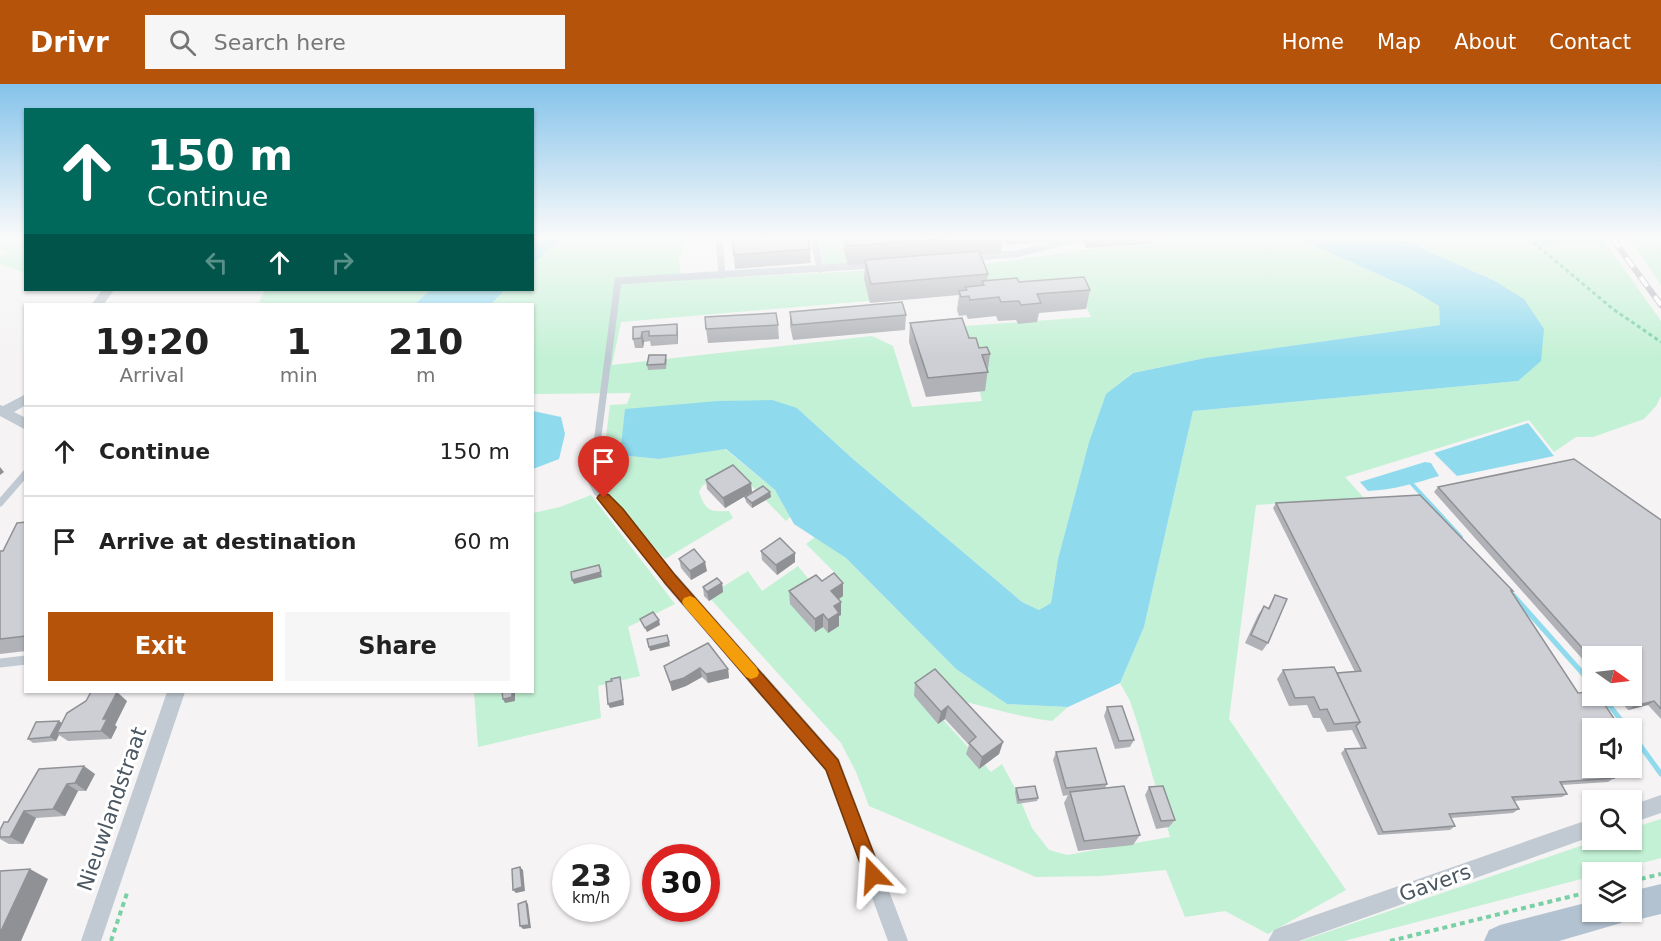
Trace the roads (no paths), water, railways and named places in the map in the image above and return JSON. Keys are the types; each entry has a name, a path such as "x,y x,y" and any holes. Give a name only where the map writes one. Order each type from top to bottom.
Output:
{"main road":[{"path":"1642,903 1661,898"},
{"path":"1500,941 1582,919"}],"street":[{"path":"2,411 24,399"},
{"path":"2,411 24,424"},
{"path":"670,579 832,765 898,941"},
{"name":"Nieuwlandstraat","path":"91,941 176,693"},
{"path":"1642,811 1661,804"},
{"name":"Gavers","path":"1278,941 1281,937 1292,933 1582,831"}],"lane":[{"path":"663,278 618,281 592,482 597,492 618,512 670,579"},
{"path":"0,503 24,475"},
{"path":"0,663 24,660"}],"water":[{"path":"1387,278 1488,278 1495,281 1524,299 1544,329 1541,361 1518,381 1193,411 1144,627 1120,683 1068,707 1007,704 956,669 846,558 794,524 775,490 726,449 659,459 620,455 625,409 718,401 772,400 797,408 853,459 1022,602 1039,610 1051,603 1058,559 1089,442 1106,394 1133,373 1205,358 1440,325 1439,306"},
{"path":"429,291 504,291 492,303 416,303"},
{"path":"534,411 561,417 565,434 559,459 534,469"},
{"path":"1528,423 1554,456 1457,476 1434,453"},
{"path":"1425,462 1431,463 1439,476 1404,486 1368,491 1360,482"}],"waterway":[{"path":"1412,484 1461,537"},
{"path":"1513,595 1582,673"},
{"path":"1610,706 1619,718"},
{"path":"1642,748 1661,774"}],"railway":[{"path":"1641,278 1661,305"}]}
